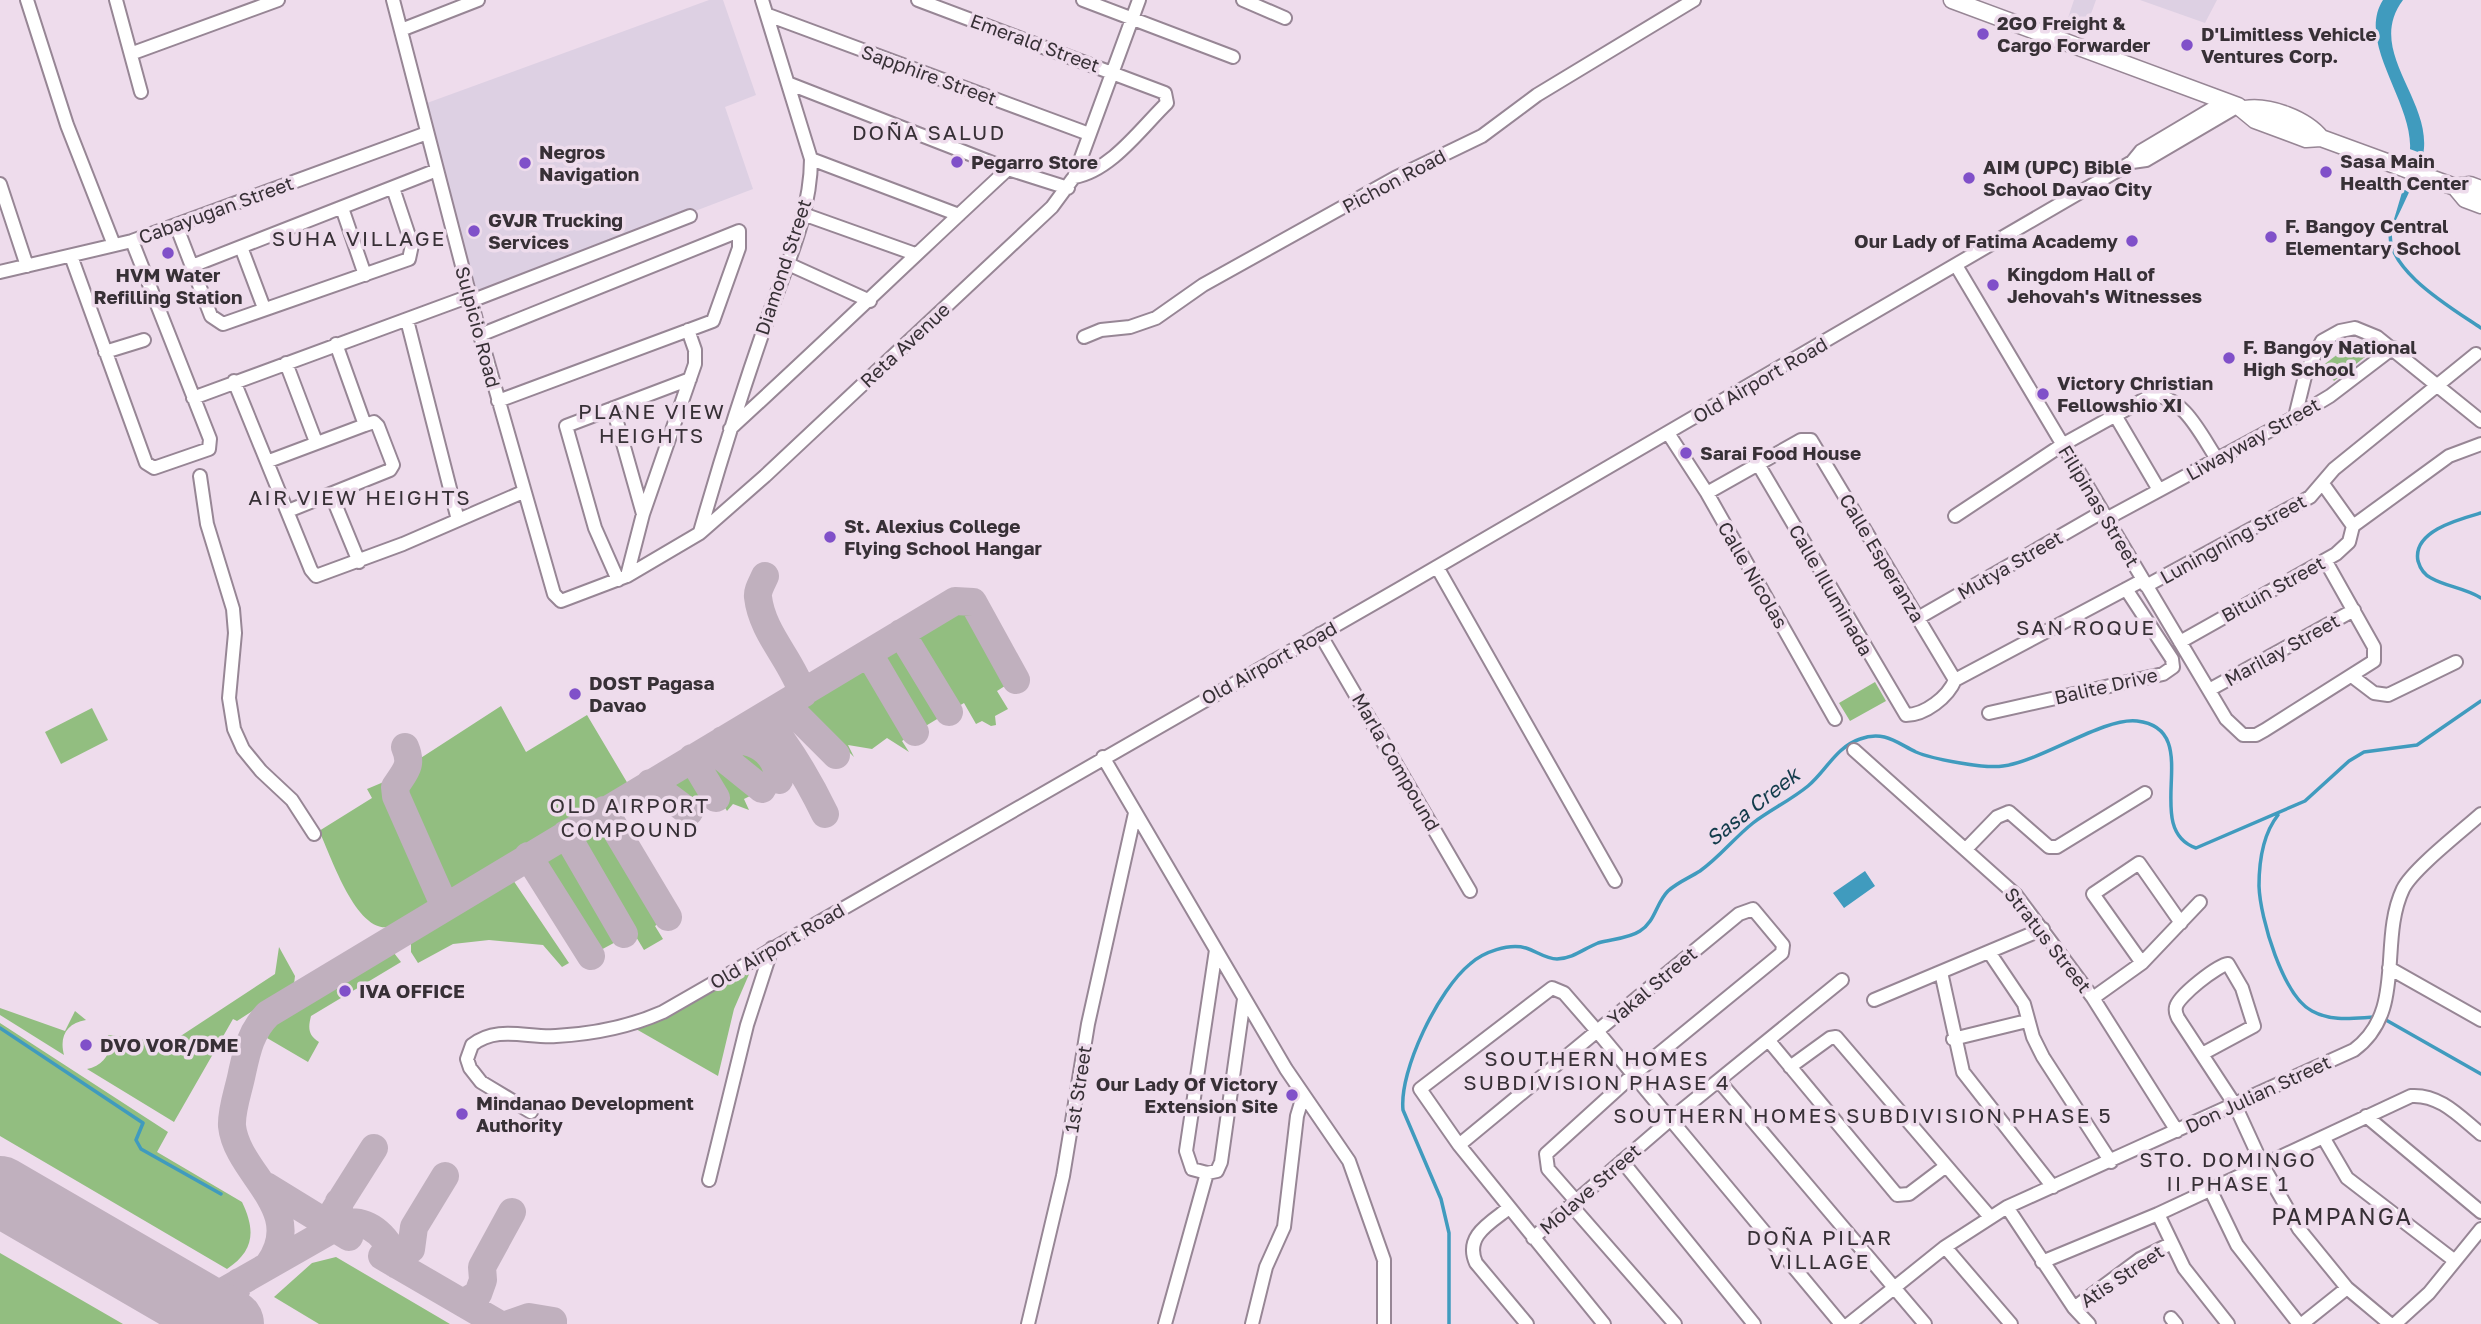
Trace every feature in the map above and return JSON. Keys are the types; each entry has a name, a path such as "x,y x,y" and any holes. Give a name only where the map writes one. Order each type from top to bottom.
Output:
{"main road":[{"path":"1952,0 2236,105 2255,120 2306,139 2320,138 2455,187 2470,185 2481,189"},
{"path":"2455,187 2465,199 2481,205"}],"street":[{"path":"27,0 67,125 114,246"},
{"path":"116,0 133,53 141,92"},
{"path":"133,53 278,0"},
{"name":"Sulpicio Road","path":"393,0 523,492 554,594 561,601 568,600"},
{"path":"401,30 478,0"},
{"name":"Diamond Street","path":"700,533 729,430 803,214 811,177 811,159 762,0"},
{"name":"Emerald Street","path":"918,0 1163,91 1169,99 1096,171 1071,182"},
{"path":"1083,0 1233,57"},
{"name":"Reta Avenue","path":"568,600 622,578 700,533 775,467 1052,207 1071,182 1139,0"},
{"path":"1243,0 1285,18"},
{"name":"Pichon Road","path":"1084,337 1101,330 1130,327 1156,318 1203,285 1395,178 1482,136 1536,95 1694,0"},
{"name":"Sapphire Street","path":"768,16 1089,134"},
{"path":"790,84 1008,169 1071,182"},
{"name":"Old Airport Road","path":"531,1112 474,1076 467,1059 472,1045 494,1034 554,1037 630,1025 673,1006 1957,267 2132,162 2146,160 2236,105"},
{"name":"Cabayugan Street","path":"0,272 132,241 427,133"},
{"path":"811,159 959,215"},
{"path":"729,430 870,301 915,254 1008,169"},
{"path":"192,266 437,170"},
{"path":"0,184 27,266"},
{"path":"176,225 212,316 218,324 405,262 411,255 412,245 393,188"},
{"path":"342,208 365,275"},
{"path":"803,214 915,254"},
{"path":"193,398 336,344 470,299 690,216"},
{"path":"480,335 738,231 738,248 716,316 688,330 498,401"},
{"path":"71,256 148,467 153,468 209,449 210,439 132,241"},
{"path":"241,247 264,308"},
{"path":"786,263 870,301"},
{"name":"Filipinas Street","path":"1957,267 2180,642 2236,731 2249,736 2265,730 2353,677"},
{"path":"407,320 458,520"},
{"path":"2295,417 2306,372 2322,341 2329,335 2355,328 2367,330 2392,348 2481,421"},
{"path":"622,578 696,357 688,330"},
{"path":"105,352 144,340"},
{"path":"336,344 365,425"},
{"name":"Liwayway Street","path":"2104,515 2159,490 2295,417 2330,396 2392,348"},
{"name":"Luningning Street","path":"1906,715 1914,714 1947,695 1955,680 2126,589 2145,583 2300,504 2323,484 2334,469 2440,386 2476,354"},
{"path":"286,363 316,442"},
{"path":"622,578 595,528 566,426 690,379"},
{"path":"234,381 313,574 326,574 359,562 523,492"},
{"path":"1955,516 2062,445 2152,395 2166,398 2182,409 2217,459"},
{"path":"613,408 643,514"},
{"path":"2115,415 2159,490"},
{"path":"269,461 374,422 379,426 393,466 387,471 288,510"},
{"name":"Calle Nicolas","path":"1668,433 1707,493 1835,719"},
{"name":"Calle Esperanza","path":"1758,464 1808,439 1815,446 1955,680"},
{"name":"Bituin Street","path":"2180,642 2325,560 2349,542 2353,526 2449,456 2481,444"},
{"path":"1707,493 1758,464"},
{"name":"Calle Illuminada","path":"1758,464 1906,715"},
{"path":"200,476 206,524 233,609 235,633 229,698 234,729 243,748 261,771 292,800 314,834"},
{"path":"2323,484 2353,526"},
{"path":"331,494 359,562"},
{"name":"Mutya Street","path":"1917,618 2104,515"},
{"path":"2325,560 2374,647 2376,657 2371,665 2353,677 2374,694 2388,695 2456,662"},
{"path":"1437,567 1615,881"},
{"name":"Balite Drive","path":"1989,713 2163,674 2173,667 2172,659 2126,589"},
{"name":"Marilay Street","path":"2209,690 2354,610"},
{"name":"Marla Compound","path":"1320,635 1470,891"},
{"name":"Stratus Street","path":"1854,750 2016,895 2093,999 2177,1131"},
{"path":"1103,757 1244,999 1303,1096 1341,1147 1356,1177 1384,1260 1384,1324"},
{"path":"1966,849 1997,817 2009,812 2049,847 2057,847 2145,793"},
{"name":"1st Street","path":"1028,1324 1063,1176 1088,1024 1135,813"},
{"name":"Don Julian Street","path":"1849,1324 1945,1247 2007,1207 2354,1050 2368,1040 2383,1014 2404,888 2481,814"},
{"path":"2142,963 2093,894 2139,863 2182,923"},
{"path":"2093,999 2142,963 2200,902"},
{"name":"Yakal Street","path":"1459,1145 1749,908 1763,919 1784,949 1633,1075"},
{"path":"1874,1000 2043,929"},
{"path":"709,1180 747,1025 772,948"},
{"path":"1216,950 1187,1132 1187,1158 1192,1169 1208,1173 1217,1171 1220,1167 1244,999"},
{"path":"1989,952 2021,1000 2027,1021 2048,1065 2111,1162"},
{"path":"2202,1054 2254,1026 2252,1013 2235,973 2224,964 2176,1004 2180,1023 2235,1105 2263,1166 2291,1217 2347,1288 2393,1324 2429,1293 2481,1229"},
{"path":"2389,968 2481,1020"},
{"path":"1941,972 1958,1062 1967,1079 2053,1187"},
{"name":"Molave Street","path":"1533,1238 1671,1119 1842,980"},
{"path":"1604,1324 1459,1145 1420,1089 1547,990 1559,989 1597,1031 1841,1324"},
{"path":"1953,1039 2027,1021"},
{"path":"1790,1068 1830,1038 1836,1037 1990,1217"},
{"path":"1769,1041 1896,1195 1909,1194 1946,1166"},
{"path":"1633,1075 1546,1154 1548,1169 1675,1324"},
{"path":"1719,1081 1925,1324"},
{"path":"2042,1262 2158,1214 2412,1096 2425,1095 2438,1100 2481,1134"},
{"path":"1252,1324 1266,1267 1284,1227 1297,1116 1303,1096"},
{"path":"2366,1116 2481,1212"},
{"path":"2323,1137 2347,1178 2455,1261"},
{"path":"1622,1161 1754,1324"},
{"path":"1166,1324 1208,1173"},
{"path":"2210,1189 2237,1245 2301,1324 2347,1288"},
{"path":"2007,1207 2074,1308 2089,1324"},
{"path":"1509,1208 1478,1233 1471,1244 1471,1252 1476,1263 1527,1324"},
{"path":"2158,1214 2170,1244 2189,1276 2228,1324"},
{"name":"Atis Street","path":"2074,1308 2140,1259 2170,1244"},
{"path":"1945,1247 2011,1324"}],"shaded area":[{"path":"709,0 723,0 756,95 725,107 753,189 477,294 427,103"},
{"path":"2074,0 2096,0 2084,33 2065,27"},
{"path":"2140,0 2217,0 2205,23"}],"green space":[{"path":"2354,342 2365,357 2334,381 2322,366"},
{"path":"963,607 974,612 1011,678 1008,684 997,691 1008,709 995,716 996,725 991,726 982,721 976,724 964,703 952,710 936,683 940,680 933,669 929,671 910,639"},
{"path":"904,643 924,674 921,676 928,688 931,686 947,713 919,730 878,658"},
{"path":"871,663 912,734 902,741 909,752 887,738 872,749 848,745 854,757 844,747 840,751 794,708"},
{"path":"1875,682 1886,701 1850,721 1839,703"},
{"path":"501,706 526,752 587,715 628,784 444,894 400,790 413,763"},
{"path":"92,708 108,740 61,764 45,732"},
{"path":"742,743 766,758 773,770 772,784 767,787 728,754 729,747"},
{"path":"711,757 718,758 756,793 744,799 749,810 733,804 727,811 701,767"},
{"path":"687,772 697,774 712,800 692,808 669,789 668,783"},
{"path":"386,781 433,898 430,903 393,926 380,927 368,920 357,908 338,875 319,831 372,798 367,789"},
{"path":"604,822 665,919 655,926 663,939 644,950 632,930 628,932 576,844 579,836"},
{"path":"564,846 572,851 623,938 597,952 544,867 546,856"},
{"path":"511,877 569,963 562,967 543,945 489,940 453,944 418,963 411,952 411,937"},
{"path":"279,947 295,976 294,984 237,1021 233,1019 174,1122 87,1069 98,1065 106,1057 108,1035 170,1043 275,974"},
{"path":"384,953 394,953 401,962 311,1016 310,1031 319,1042 308,1062 267,1038 271,1027 283,1014"},
{"path":"750,972 734,1009 718,1076 636,1029 670,1015"},
{"path":"0,1008 65,1031 75,1011 86,1020 69,1027 64,1036 64,1055 0,1015"},
{"path":"0,1023 168,1132 157,1152 242,1202 251,1231 243,1255 227,1269 0,1136"},
{"path":"0,1253 123,1324 0,1324"},
{"path":"336,1257 450,1324 319,1324 274,1297 312,1263"}],"water":[{"path":"2383,0 2403,0 2393,18 2391,36 2394,55 2423,129 2424,148 2415,178 2390,233 2405,181 2410,149 2409,131 2380,53 2376,34 2377,17"},
{"path":"1865,871 1875,886 1844,908 1833,893"}],"pier":[{"path":"2407,148 2426,155 2411,192 2398,188"}],"waterway":[{"name":"Sasa Creek","path":"2391,229 2391,244 2397,258 2408,272 2438,299 2481,328"},
{"name":"Sasa Creek","path":"2481,513 2439,528 2422,542 2418,551 2418,561 2423,571 2431,578 2481,598"},
{"name":"Sasa Creek","path":"1449,1324 1449,1233 1441,1199 1403,1110 1403,1093 1414,1053 1434,1011 1458,976 1482,956 1504,948 1519,947 1557,959 1598,943 1635,934 1649,923 1668,891 1707,866 1753,823 1808,786 1838,753 1860,739 1883,737 1934,758 1995,767 2036,756 2108,726 2137,721 2157,728 2168,741 2173,821 2180,837 2196,848 2305,801 2349,761 2364,752 2417,745 2481,701"},
{"path":"2278,815 2263,849 2259,886 2269,936 2283,973 2301,1003 2312,1011 2335,1018 2375,1017"},
{"path":"2386,1020 2481,1074"},
{"path":"0,1028 143,1123 136,1140 141,1149 221,1194"}],"taxiway":[{"path":"765,576 758,595 765,623 803,694"},
{"path":"269,1264 279,1244 280,1226 276,1209 245,1160 232,1126 234,1106 248,1049 257,1027 268,1014 955,601 973,602 1016,680"},
{"path":"901,633 949,712"},
{"path":"869,654 915,732"},
{"path":"785,704 836,755"},
{"path":"764,717 782,740 825,814"},
{"path":"723,740 743,741 760,747 773,760 779,780"},
{"path":"405,747 408,764 395,787 396,796 445,907"},
{"path":"711,748 762,789"},
{"path":"692,758 716,798"},
{"path":"650,783 689,812"},
{"path":"604,810 668,917"},
{"path":"566,834 624,934"},
{"path":"528,856 591,956"},
{"path":"331,1216 374,1148"},
{"path":"394,1263 411,1249 414,1227 445,1176"},
{"path":"266,1186 349,1237 339,1223 339,1202"},
{"path":"463,1303 478,1294 483,1280 482,1267 512,1212"},
{"path":"198,1306 343,1223 353,1222 371,1227 385,1239 397,1265"},
{"path":"382,1256 499,1324"},
{"path":"234,1324 230,1308 239,1282"},
{"path":"509,1324 529,1317 553,1321 553,1324"}],"runway":[{"path":"0,1191 229,1324"}],"place":[{"name":"2GO Freight & Cargo Forwarder","path":"1983,34"},
{"name":"D'Limitless Vehicle Ventures Corp.","path":"2187,45"},
{"name":"Pegarro Store","path":"957,162"},
{"name":"Negros Navigation","path":"525,163"},
{"name":"Sasa Main Health Center","path":"2326,172"},
{"name":"AIM (UPC) Bible School Davao City","path":"1969,178"},
{"name":"GVJR Trucking Services","path":"474,231"},
{"name":"F. Bangoy Central Elementary School","path":"2271,237"},
{"name":"Our Lady of Fatima Academy","path":"2132,241"},
{"name":"HVM Water Refilling Station","path":"168,253"},
{"name":"Kingdom Hall of Jehovah's Witnesses","path":"1993,285"},
{"name":"F. Bangoy National High School","path":"2229,358"},
{"name":"Victory Christian Fellowshio XI","path":"2043,394"},
{"name":"Sarai Food House","path":"1686,453"},
{"name":"St. Alexius College Flying School Hangar","path":"830,537"},
{"name":"DOST Pagasa Davao","path":"575,694"},
{"name":"IVA OFFICE","path":"345,991"},
{"name":"DVO VOR/DME","path":"86,1045"},
{"name":"Our Lady Of Victory Extension Site","path":"1292,1095"},
{"name":"Mindanao Development Authority","path":"462,1114"}],"district":[{"name":"DOÑA SALUD","path":"929,133"},
{"name":"SUHA VILLAGE","path":"359,239"},
{"name":"PLANE VIEW HEIGHTS","path":"652,424"},
{"name":"AIR VIEW HEIGHTS","path":"360,498"},
{"name":"SAN ROQUE","path":"2086,628"},
{"name":"OLD AIRPORT COMPOUND","path":"630,818"},
{"name":"SOUTHERN HOMES SUBDIVISION PHASE 4","path":"1597,1071"},
{"name":"SOUTHERN HOMES SUBDIVISION PHASE 5","path":"1863,1116"},
{"name":"STO. DOMINGO II PHASE 1","path":"2228,1172"},
{"name":"PAMPANGA","path":"2342,1217"},
{"name":"DOÑA PILAR VILLAGE","path":"1820,1250"}]}
